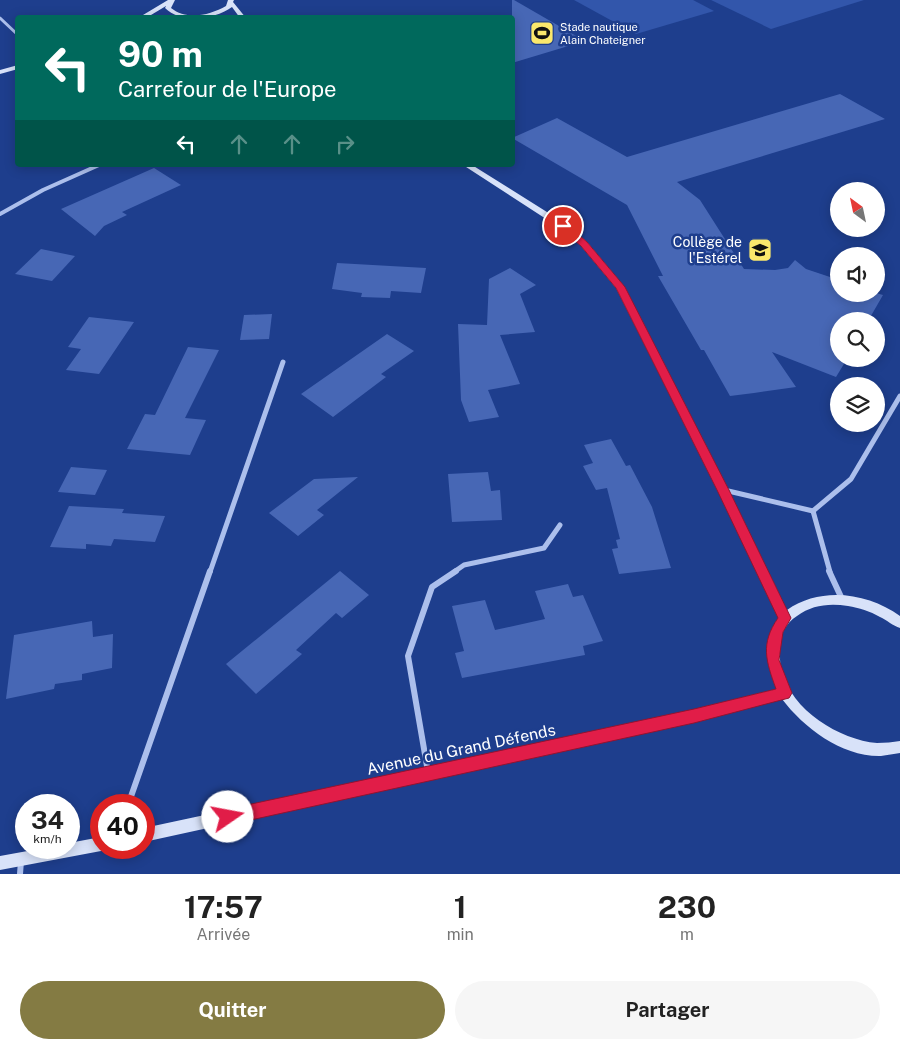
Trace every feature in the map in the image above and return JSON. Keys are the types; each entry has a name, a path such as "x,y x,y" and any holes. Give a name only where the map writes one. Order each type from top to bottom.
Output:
{"street":[{"path":"172,0 168,5 171,12 176,15"},
{"path":"146,15 172,0"},
{"path":"210,15 218,13 231,2 241,15"},
{"path":"0,18 15,32"},
{"path":"0,72 15,68"},
{"path":"0,214 43,190 94,167"},
{"path":"470,167 563,226 603,265 620,287 723,490 785,618"},
{"path":"132,794 283,362"},
{"path":"813,511 851,479 900,396"},
{"path":"723,490 813,511"},
{"path":"813,511 832,581 842,599"},
{"path":"428,773 408,656 432,587 464,565 544,548 560,525"},
{"path":"900,622 868,605 842,599 820,600 800,606 785,618 777,630 773,644 772,660 784,693 800,713 820,730 844,742 870,749 900,747"},
{"name":"Avenue du Grand Défends","path":"155,833 694,716 784,693"},
{"path":"0,863 17,859"},
{"path":"20,874 21,859"}],"shaded area":[{"path":"574,0 693,0 714,11 636,34"},
{"path":"711,0 864,0 771,29"}],"building":[{"path":"512,0 514,0 585,41 515,62 515,15 512,15"},
{"path":"840,94 885,119 677,182 700,200 744,269 775,270 788,268 795,260 806,269 830,277 830,302 879,302 873,312 830,312 830,367 842,367 836,377 772,352 796,387 730,396 658,276 663,276 627,205 515,140 515,137 557,118 627,157"},
{"path":"154,168 181,185 122,212 127,215 104,226 95,236 61,209"},
{"path":"41,249 75,256 52,281 15,274"},
{"path":"337,263 426,268 421,293 391,291 390,298 361,297 362,293 332,289"},
{"path":"510,268 536,285 520,294 535,332 500,335 520,384 488,390 499,417 469,422 461,400 458,324 487,325 489,279"},
{"path":"272,314 269,339 240,340 244,315"},
{"path":"89,317 134,322 99,374 66,370 81,349 68,347"},
{"path":"387,334 414,351 381,374 386,377 333,417 301,394"},
{"path":"188,347 219,350 185,418 206,420 190,455 127,449 145,414 155,415"},
{"path":"611,439 626,466 630,465 652,507 671,568 619,574 612,549 618,548 616,540 620,539 607,488 596,490 583,466 593,463 584,445"},
{"path":"71,467 107,470 95,495 58,492"},
{"path":"488,472 491,491 500,490 502,520 452,522 448,474"},
{"path":"358,477 317,510 324,515 298,536 269,513 314,479"},
{"path":"69,506 124,509 122,513 165,516 155,542 114,539 111,546 86,544 86,549 50,547"},
{"path":"340,571 369,595 342,618 336,613 296,650 302,654 256,694 226,664"},
{"path":"568,584 573,597 583,595 603,641 583,646 585,655 462,678 455,653 464,651 452,606 485,600 495,630 545,619 535,591"},
{"path":"92,621 93,637 113,634 112,668 82,674 82,680 55,684 54,689 6,699 14,635"}],"place":[{"name":"Stade nautique Alain Chateigner","path":"542,33"},
{"name":"Collège de l'Estérel","path":"760,250"}],"route":[{"path":"228,817 694,716 784,693 776,677 772,660 773,644 777,630 785,618 723,490 620,287 584,244 563,226"}]}
